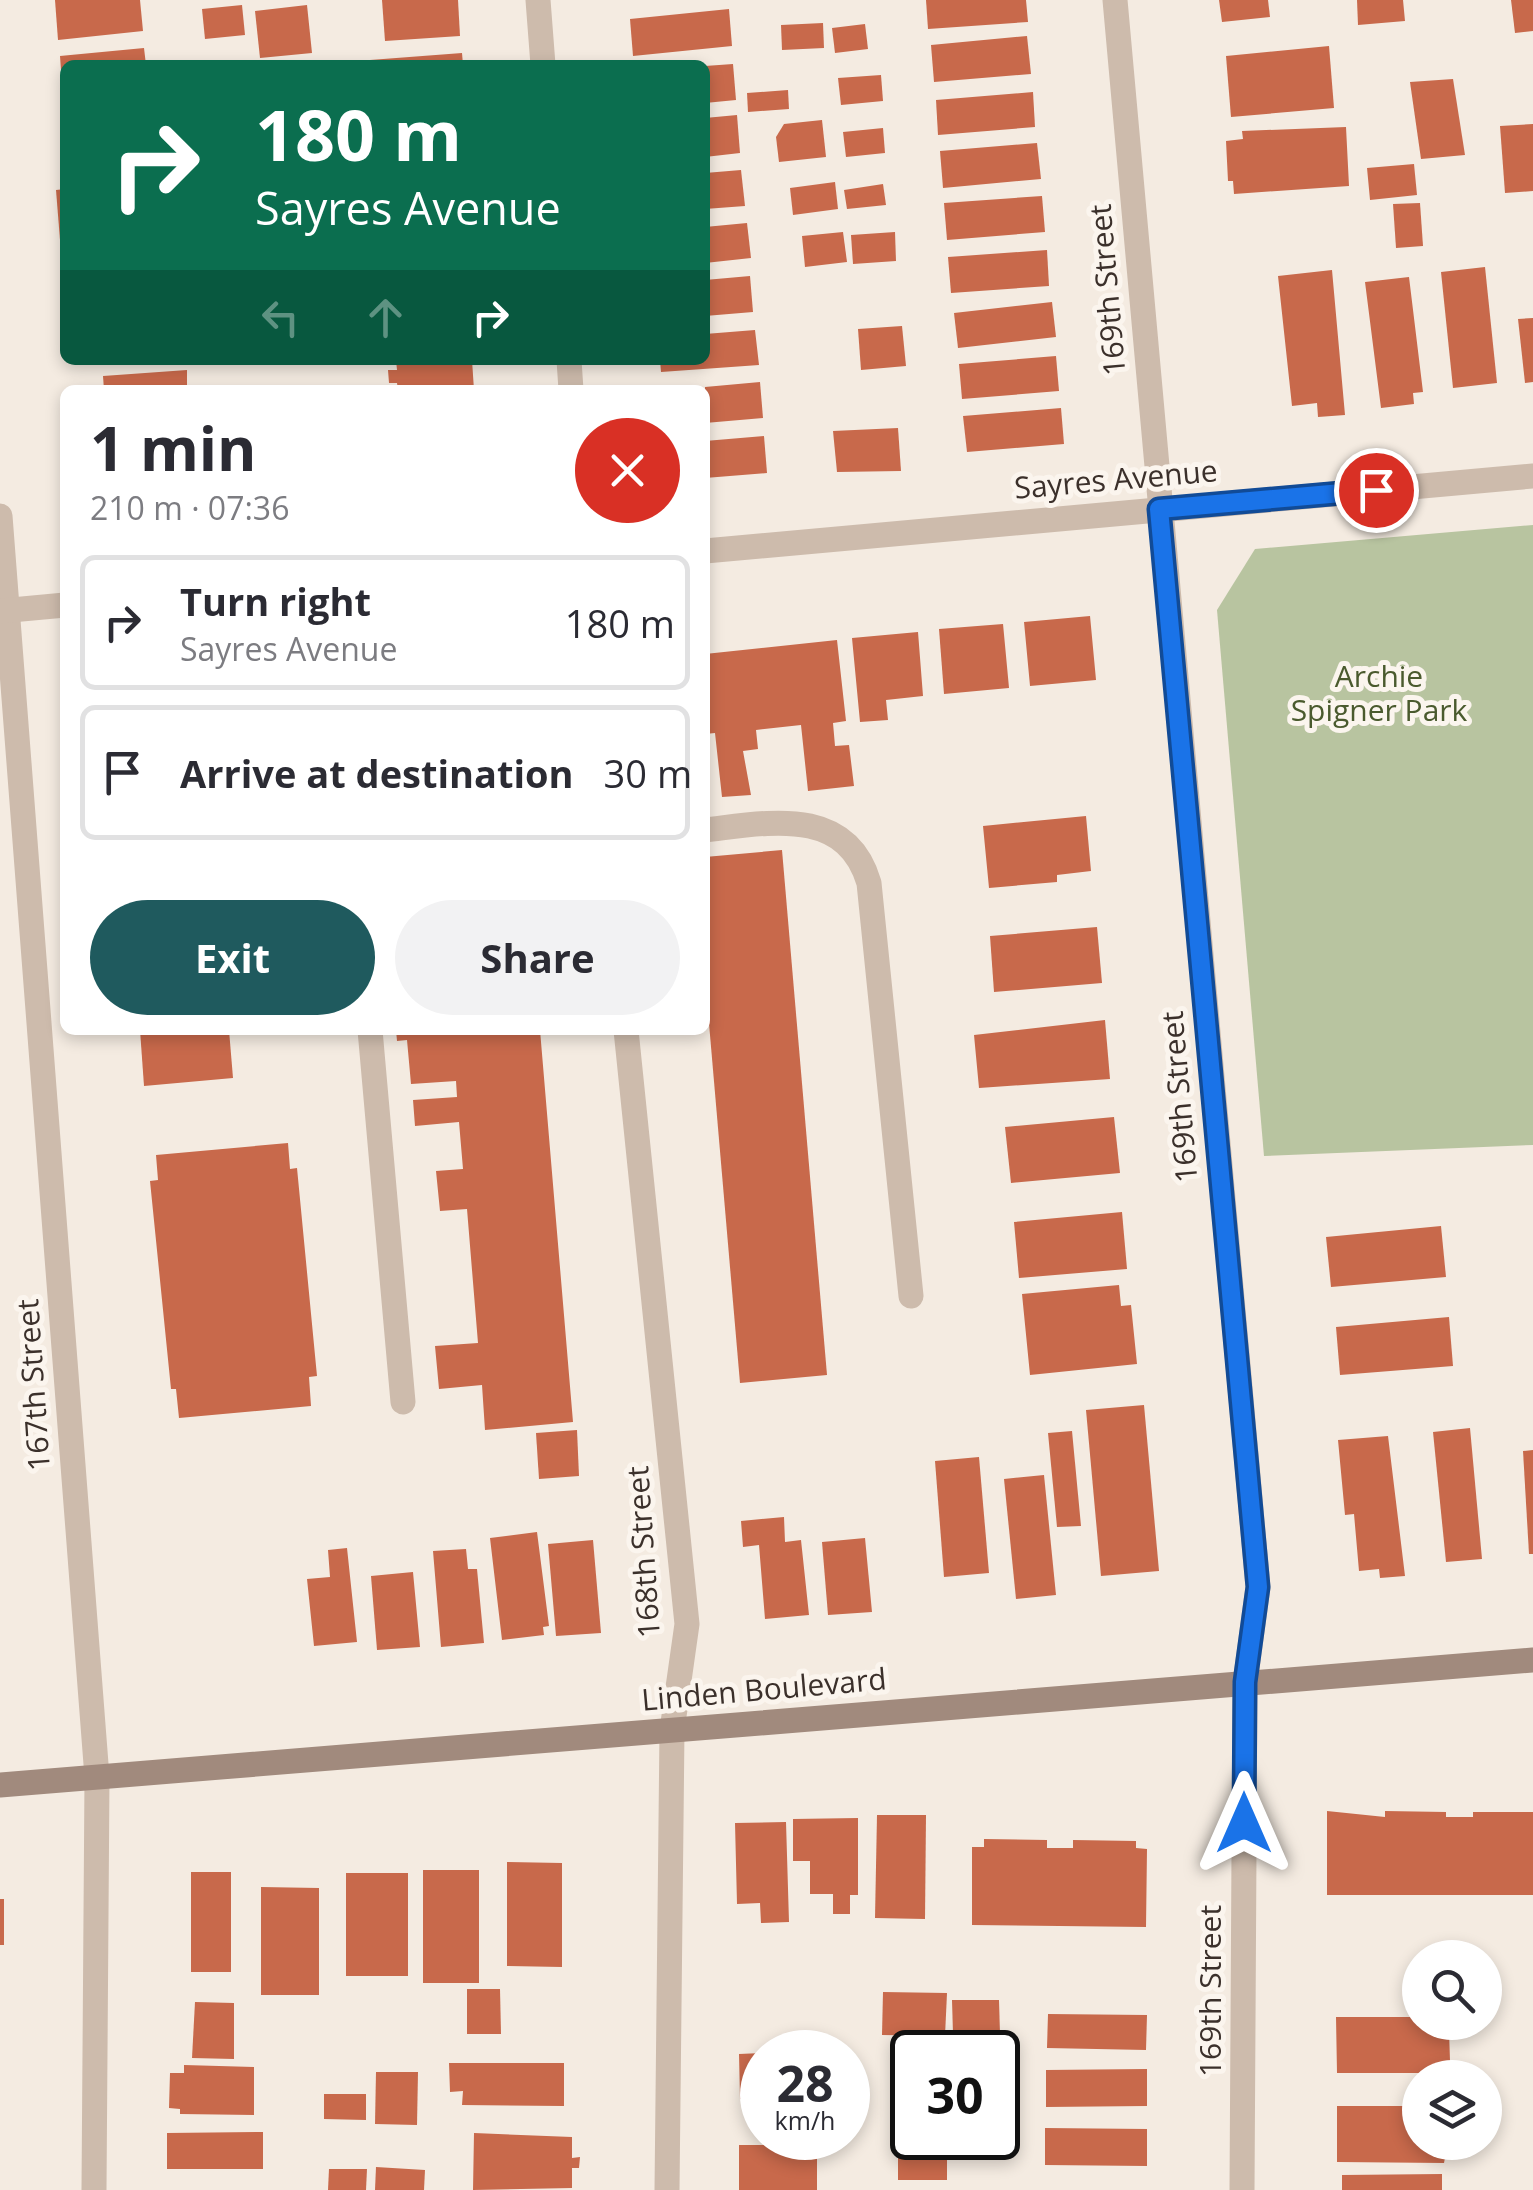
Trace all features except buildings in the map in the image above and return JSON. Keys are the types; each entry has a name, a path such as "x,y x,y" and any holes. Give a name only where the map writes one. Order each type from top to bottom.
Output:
{"main road":[{"name":"Linden Boulevard","path":"0,1785 1533,1660"}],"street":[{"path":"538,0 543,60"},
{"name":"169th Street","path":"1115,0 1258,1587 1245,1682 1242,2190"},
{"name":"Sayres Avenue","path":"710,551 1533,476"},
{"name":"167th Street","path":"0,516 4,610 97,1777 94,2190"},
{"path":"4,610 60,606"},
{"path":"710,829 795,820 837,838 861,857 871,902 911,1296"},
{"path":"370,1035 404,1402"},
{"name":"168th Street","path":"627,1035 687,1624 672,1730 667,2190"}],"green space":[{"name":"Archie Spigner Park","path":"1533,525 1533,1145 1264,1156 1217,610 1255,549"}],"route":[{"path":"1244,1823 1245,1682 1258,1587 1159,509 1376,490"}]}
